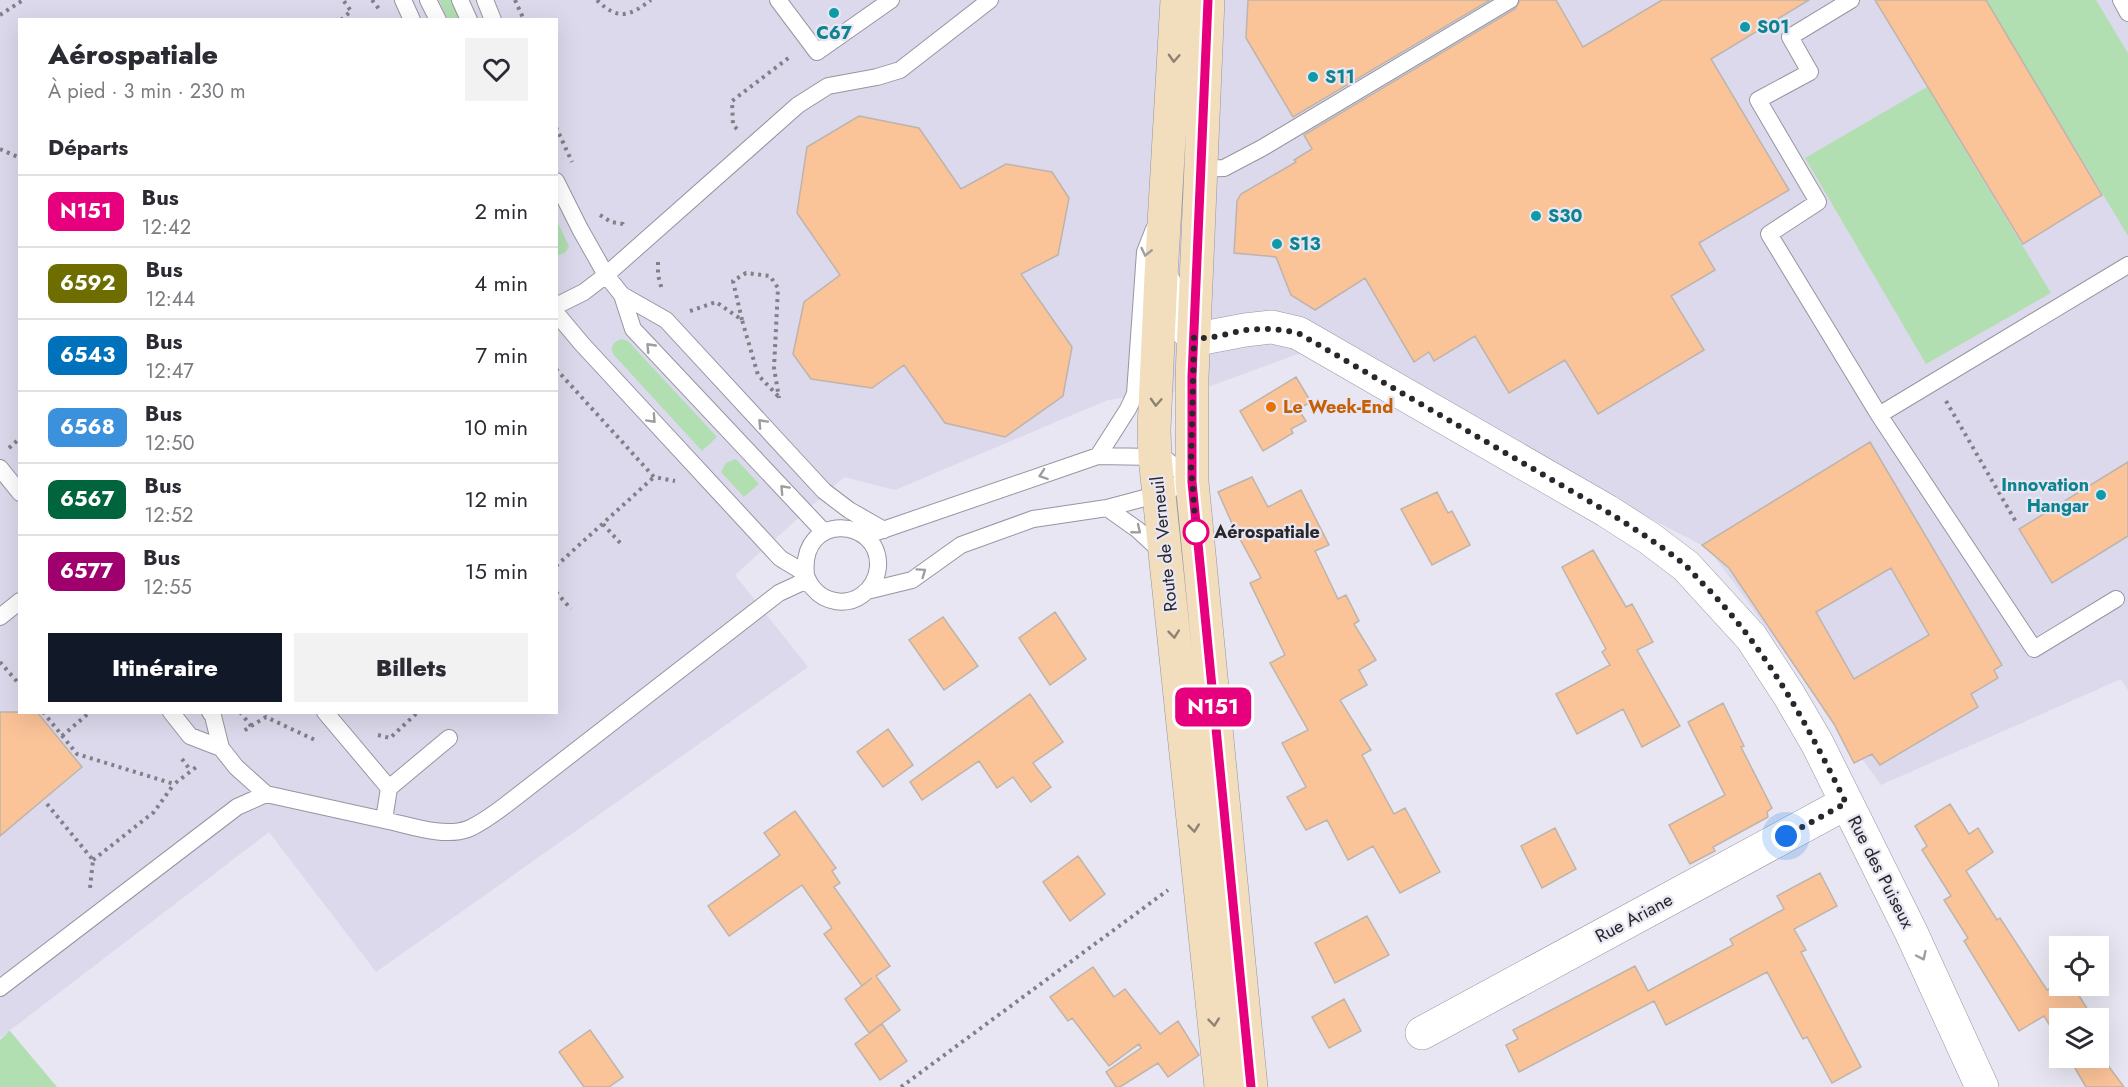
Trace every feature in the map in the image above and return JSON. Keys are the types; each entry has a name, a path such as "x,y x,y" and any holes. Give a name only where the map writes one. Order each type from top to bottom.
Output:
{"main road":[{"name":"Route de Verneuil","path":"1177,0 1161,276 1154,430 1155,457 1221,1087"},
{"name":"Route de Verneuil","path":"1208,0 1190,474 1251,1087"}],"street":[{"path":"1161,276 1182,324 1194,337"},
{"name":"Rue des Puiseux","path":"1194,337 1203,338 1272,327 1298,333 1596,505 1649,538 1686,566 1751,638 1789,695 1817,743 1911,932 1982,1087"},
{"name":"Rue Ariane","path":"1422,1033 1846,803"}],"lane":[{"path":"403,0 411,18"},
{"path":"428,0 437,18"},
{"path":"460,0 467,18"},
{"path":"484,0 492,18"},
{"path":"778,0 817,52 891,0"},
{"path":"558,305 584,292 606,275 798,105 828,86 877,77 900,70 990,0"},
{"path":"1098,456 1135,394 1145,252 1167,183 1201,169 1224,168 1510,0"},
{"path":"1851,0 1790,37 1810,72 1758,100 1818,202 1769,234 1879,415 2034,649 2116,599"},
{"path":"2121,0 2128,13"},
{"path":"558,185 579,229 606,275 622,296 633,329 824,532"},
{"path":"1879,415 2128,265"},
{"path":"622,296 666,320 824,491 849,510 884,530"},
{"path":"558,315 780,558 806,578 813,589 831,600 851,600 867,591 912,580 961,545 1033,519 1107,508 1158,494 1173,489 1190,474 1173,463 1155,457 1098,456 865,537"},
{"path":"0,468 18,490"},
{"path":"1107,508 1138,530 1165,555"},
{"path":"806,578 804,562 807,550 814,540 824,532 835,528 846,528 865,537 873,546 878,563 874,581 867,591"},
{"path":"211,714 221,748 236,767 266,795 442,831 465,830 485,820 586,744 779,593 806,578"},
{"path":"0,617 18,603"},
{"path":"173,714 190,736 221,748"},
{"path":"327,714 389,788"},
{"path":"384,820 389,788 449,738"},
{"path":"0,988 237,807 266,795"}],"path":[{"path":"0,15 23,0"},
{"path":"343,0 351,11 343,18"},
{"path":"515,0 523,18"},
{"path":"597,0 617,15 635,12 651,0"},
{"path":"751,145 732,124 732,101 809,42"},
{"path":"558,132 574,168"},
{"path":"0,149 18,157"},
{"path":"592,209 611,222 623,224 658,274"},
{"path":"746,273 770,276 778,288 774,369 779,398 758,375 742,320 733,281 746,273"},
{"path":"680,314 716,302 742,320"},
{"path":"558,371 654,477 682,483"},
{"path":"1931,384 1941,393 2016,522"},
{"path":"772,404 779,398"},
{"path":"558,564 654,477"},
{"path":"603,524 622,545"},
{"path":"558,594 571,609"},
{"path":"0,662 18,683"},
{"path":"45,714 77,754 174,784"},
{"path":"63,736 88,714"},
{"path":"89,895 93,860 154,812 174,784 191,771"},
{"path":"46,804 93,860"},
{"path":"901,1087 1172,887 1199,876"}],"shaded area":[{"path":"0,0 2128,0 2128,691 2121,679 1881,785 1709,549 1320,346 1208,387 1108,400 895,490 844,477 735,575 808,667 376,972 269,832 0,1038"}],"green space":[{"path":"439,0 453,0 462,18 448,18"},
{"path":"1986,0 2096,0 2128,53 2128,236"},
{"path":"1927,87 2051,293 1926,364 1805,158"},
{"path":"558,223 569,246 566,252 558,256"},
{"path":"622,339 628,341 717,437 702,451 613,354 613,344"},
{"path":"736,459 759,484 744,497 721,472 726,463"},
{"path":"9,1031 57,1087 0,1087 0,1040"}],"building":[{"name":"S11","path":"1248,0 1490,0 1293,117 1246,38"},
{"name":"S30","path":"1520,0 1556,0 1583,47 1662,0 1809,0 1711,59 1789,190 1699,243 1715,270 1671,296 1704,350 1598,414 1565,360 1509,393 1475,336 1434,361 1429,352 1414,362 1365,278 1315,310 1291,295 1276,257 1234,253 1237,201 1241,194 1296,162 1294,160 1312,149 1304,135 1515,9"},
{"path":"1875,0 1986,0 2102,195 2023,244"},
{"path":"859,116 919,128 961,189 1006,164 1052,172 1069,198 1058,255 1021,274 1072,347 1063,396 1005,437 945,423 904,365 872,388 811,379 793,354 804,302 840,275 797,213 807,147"},
{"path":"1296,377 1311,402 1298,409 1306,421 1291,429 1293,433 1263,451 1240,411"},
{"path":"1870,442 2002,665 1994,670 1998,678 1971,694 1978,707 1880,765 1872,754 1854,763 1834,724 1729,568 1702,545","holes":["1891,568 1929,635 1854,679 1816,612"]},
{"name":"Innovation Hangar","path":"2128,462 2128,536 2052,583 2019,529"},
{"path":"1252,477 1268,507 1301,490 1329,545 1315,551 1338,599 1346,595 1359,621 1354,624 1376,660 1359,670 1367,685 1340,700 1371,750 1362,755 1394,814 1405,808 1440,872 1400,893 1373,846 1348,860 1327,820 1306,830 1287,797 1306,787 1282,743 1308,730 1270,663 1285,655 1250,583 1261,578 1218,492"},
{"path":"1437,492 1448,513 1452,511 1470,545 1432,565 1401,509"},
{"path":"1593,550 1626,607 1632,604 1653,642 1637,650 1680,726 1642,747 1623,709 1577,734 1556,694 1610,665 1602,652 1606,649 1562,567"},
{"path":"1055,612 1086,659 1050,685 1019,638"},
{"path":"943,617 978,666 944,690 909,640"},
{"path":"1030,694 1063,742 1033,763 1051,787 1031,802 1013,777 997,788 979,761 922,800 910,782"},
{"path":"1723,703 1744,746 1741,747 1772,808 1767,812 1768,817 1713,847 1715,851 1690,864 1669,825 1725,795 1688,722"},
{"path":"0,712 39,714 82,767 0,836"},
{"path":"888,729 913,765 883,787 857,752"},
{"path":"1950,804 1969,834 1978,828 1993,852 1966,871 1997,920 2000,918 2047,990 2049,989 2049,996 2079,996 2087,1008 2049,1008 2049,1024 2044,1016 2019,1031 1964,941 1968,938 1944,900 1951,896 1922,850 1927,846 1915,826"},
{"path":"795,811 836,868 832,871 840,883 834,887 890,966 876,976 900,1010 869,1033 845,999 862,986 824,934 832,928 802,885 729,936 708,906 780,855 764,833"},
{"path":"1555,828 1576,869 1542,888 1521,846"},
{"path":"1078,856 1105,894 1070,921 1043,882"},
{"path":"1820,873 1837,906 1794,929 1806,950 1801,952 1861,1067 1832,1083 1807,1037 1803,1039 1767,972 1666,1025 1654,1001 1519,1072 1506,1045 1518,1039 1513,1030 1635,966 1648,991 1733,945 1730,939 1784,909 1777,896"},
{"path":"1367,916 1389,955 1335,983 1315,943"},
{"path":"1093,967 1114,997 1125,989 1160,1034 1178,1021 1199,1055 1168,1077 1158,1063 1120,1087 1116,1087 1106,1072 1141,1048 1139,1044 1109,1066 1072,1018 1068,1021 1050,997"},
{"path":"1344,999 1361,1031 1329,1048 1312,1017"},
{"path":"882,1024 907,1061 880,1080 855,1044"},
{"path":"590,1030 623,1077 609,1087 584,1087 559,1052"},
{"path":"2109,1067 2124,1087 2086,1087 2075,1068"}],"bus line":[{"name":"N151","path":"1208,0 1192,377 1192,482 1251,1087"}],"place":[{"name":"C67","path":"834,13"},
{"name":"S01","path":"1745,27"},
{"name":"S11","path":"1313,77"},
{"name":"S30","path":"1536,216"},
{"name":"S13","path":"1277,244"},
{"name":"Le Week-End","path":"1271,407"},
{"name":"Innovation Hangar","path":"2101,495"},
{"name":"Aérospatiale","path":"1196,532"}],"route":[{"path":"1196,532 1191,466 1194,337 1203,338 1272,327 1298,333 1606,511 1649,538 1686,566 1751,638 1808,727 1846,803 1786,836"}]}
